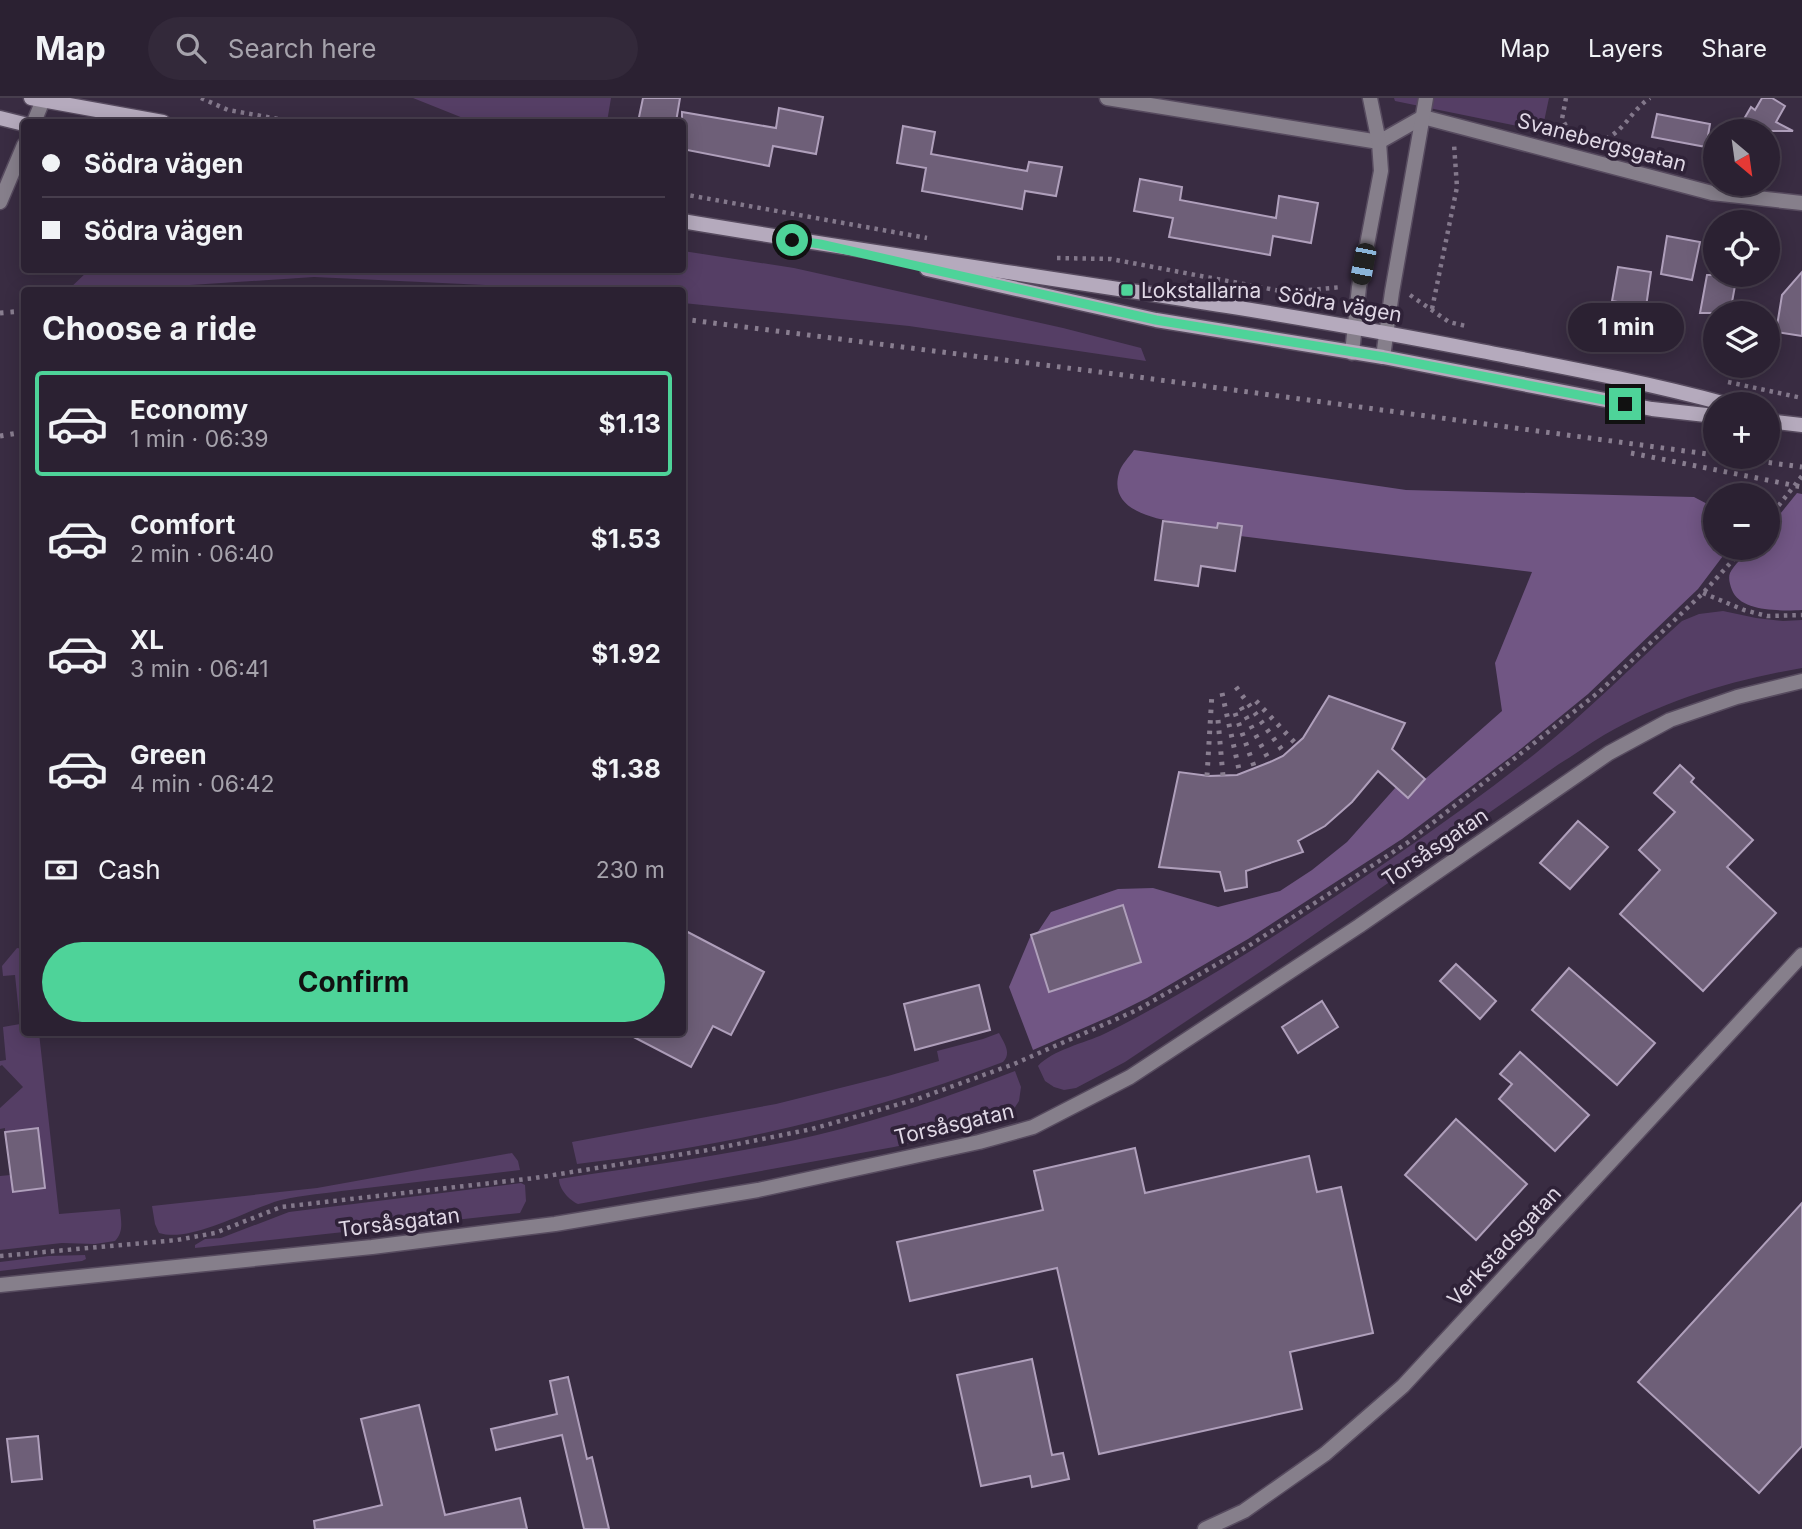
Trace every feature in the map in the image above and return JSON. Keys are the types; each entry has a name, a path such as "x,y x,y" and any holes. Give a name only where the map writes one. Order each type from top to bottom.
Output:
{"main road":[{"path":"37,99 147,119"},
{"path":"0,118 21,123"},
{"name":"Södra vägen","path":"686,222 1386,332 1666,388 1703,398"},
{"name":"Södra vägen","path":"820,244 1156,320 1384,357 1652,409 1703,415"},
{"path":"1780,419 1801,425"},
{"path":"1780,422 1801,425"}],"street":[{"path":"1107,98 1154,102 1379,142 1423,117"},
{"path":"1352,352 1359,287 1381,171 1379,142 1370,98"},
{"path":"1384,357 1392,292 1426,98"},
{"path":"34,119 37,99"},
{"name":"Svanebergsgatan","path":"1423,117 1712,193 1802,203"},
{"path":"0,202 21,152"},
{"name":"Torsåsgatan","path":"0,1285 372,1247 555,1223 758,1190 979,1142 1033,1127 1130,1077 1359,926 1609,753 1671,720 1737,697 1802,681"},
{"name":"Verkstadsgatan","path":"1205,1529 1244,1511 1325,1454 1403,1386 1802,956"}],"path":[{"path":"201,98 228,110 278,119"},
{"path":"1566,98 1562,119 1575,140"},
{"path":"1595,143 1617,134 1650,98"},
{"path":"1392,292 1411,296 1432,309 1457,187 1453,124"},
{"path":"686,195 928,238"},
{"path":"1049,257 1111,259 1286,292 1359,287"},
{"path":"1780,504 1802,476"},
{"path":"0,1256 177,1240 215,1233 281,1207 535,1178 708,1150 825,1125 917,1099 1014,1064 1137,1010 1247,947 1407,843 1599,692 1734,560"},
{"path":"1703,593 1744,610 1767,616 1802,615"}],"shaded area":[{"path":"413,98 611,98 608,119 466,119"},
{"path":"1394,98 1549,98 1542,131 1395,101"},
{"path":"686,251 794,268 1063,328 1141,348 1146,361 909,326 686,303 686,287 518,287 314,277 159,287 71,287 86,273 686,273"},
{"path":"1134,450 1406,490 1694,497 1703,502 1703,560 1720,560 1698,589 1588,694 1402,839 1248,939 1147,998 1033,1050 1009,987 1031,935 1049,991 1037,933 1051,912 1118,889 1153,888 1218,907 1280,891 1312,870 1347,842 1396,787 1408,798 1425,779 1502,711 1495,663 1532,572 1240,536 1227,531 1167,521 1135,510 1124,501 1118,489 1119,473"},
{"path":"1797,493 1802,494 1802,610 1763,609 1744,603 1736,597 1729,579 1730,573 1740,560 1780,560 1780,514"},
{"path":"1723,611 1756,618 1802,620 1802,668 1700,693 1651,711 1604,735 1125,1062 1076,1088 1064,1090 1045,1081 1038,1066 1044,1060 1104,1034 1179,994 1361,879 1432,831 1536,753 1682,621 1699,614"},
{"path":"17,948 21,949 21,1036 39,1036 59,1214 120,1209 121,1230 115,1241 95,1244 62,1243 0,1250 0,1176 11,1175 13,1192 45,1187 38,1128 5,1132 5,1128 0,1129 0,1108 23,1087 0,1066 0,1061 6,1060 3,1027 20,1024 15,975 3,976 2,966"},
{"path":"999,1033 1007,1052 1003,1062 899,1098 739,1138 577,1164 572,1142 776,1104 888,1076 939,1061 937,1051"},
{"path":"1015,1071 1021,1087 1019,1101 1010,1115 952,1134 894,1147 578,1204 565,1194 559,1183 559,1179 721,1154 817,1135 917,1106"},
{"path":"512,1153 520,1170 289,1198 220,1224 187,1233 159,1233 155,1224 152,1206 317,1188"},
{"path":"521,1183 525,1185 526,1201 520,1213 195,1248 195,1245 205,1239 221,1238 289,1212"},
{"path":"85,1255 86,1259 82,1261 0,1271 0,1262"}],"building":[{"path":"643,98 680,98 676,119 639,119"},
{"path":"1762,98 1772,98 1785,106 1778,119 1744,119 1751,107 1755,110"},
{"path":"779,108 823,117 816,154 773,146 769,166 686,150 686,119 682,119 682,112 776,128"},
{"path":"1657,114 1703,123 1703,146 1652,137"},
{"path":"1780,124 1793,131 1780,131"},
{"path":"903,126 935,132 931,154 1027,171 1029,162 1062,167 1056,196 1025,191 1022,209 922,191 926,168 897,163"},
{"path":"1140,179 1182,187 1180,200 1276,218 1279,196 1318,203 1311,243 1273,236 1270,255 1169,237 1173,218 1134,211"},
{"path":"1667,236 1700,242 1692,280 1661,274"},
{"path":"1618,267 1651,272 1646,307 1612,301"},
{"path":"1802,272 1802,336 1780,333 1782,295"},
{"path":"1705,287 1735,287 1732,301 1703,301 1703,313 1700,313"},
{"path":"1163,521 1217,528 1218,523 1242,526 1235,571 1201,566 1198,586 1155,580"},
{"path":"1329,696 1405,723 1392,749 1425,779 1408,798 1378,771 1352,802 1325,826 1298,841 1303,852 1246,871 1247,887 1225,891 1220,872 1159,867 1179,772 1209,776 1237,775 1283,756 1303,738"},
{"path":"1680,765 1694,778 1691,782 1753,840 1727,867 1776,913 1703,991 1620,914 1660,870 1639,850 1675,812 1654,793"},
{"path":"1578,821 1608,847 1570,889 1540,863"},
{"path":"1123,905 1141,962 1049,992 1031,935"},
{"path":"686,931 764,972 731,1035 713,1026 691,1067 632,1036 686,1036"},
{"path":"1456,964 1496,1001 1480,1019 1440,981"},
{"path":"1569,968 1655,1043 1617,1085 1532,1010"},
{"path":"979,985 990,1030 915,1050 904,1004"},
{"path":"1322,1001 1338,1027 1298,1053 1282,1027"},
{"path":"1520,1052 1589,1115 1555,1151 1499,1099 1512,1084 1500,1074"},
{"path":"1456,1119 1527,1184 1476,1240 1405,1175"},
{"path":"38,1128 45,1188 13,1192 5,1132"},
{"path":"1135,1148 1145,1193 1309,1156 1317,1192 1341,1187 1373,1333 1290,1352 1302,1409 1099,1454 1057,1268 910,1301 897,1242 1043,1210 1034,1171"},
{"path":"1802,1203 1802,1446 1759,1493 1638,1382"},
{"path":"1032,1359 1052,1455 1063,1453 1069,1479 1032,1487 1030,1476 981,1486 957,1375"},
{"path":"568,1377 587,1459 592,1457 609,1529 584,1529 562,1435 496,1450 491,1429 557,1414 550,1381"},
{"path":"419,1405 445,1515 520,1498 527,1529 315,1529 314,1521 382,1505 361,1419"},
{"path":"38,1436 42,1479 12,1482 7,1439"}],"railway":[{"path":"0,313 21,311"},
{"path":"686,320 1703,453"},
{"path":"0,436 21,432"},
{"path":"1631,453 1802,487"},
{"path":"1780,464 1802,467"},
{"path":"1236,687 1285,754"},
{"path":"1207,776 1212,693"},
{"path":"1222,693 1240,774"},
{"path":"1256,701 1296,744"},
{"path":"1241,707 1270,762"},
{"path":"1235,713 1255,769"},
{"path":"1218,720 1223,776"}],"place":[{"name":"Lokstallarna","path":"1127,290"}],"route":[{"path":"792,240 820,244 1156,320 1384,357 1625,404"}]}
